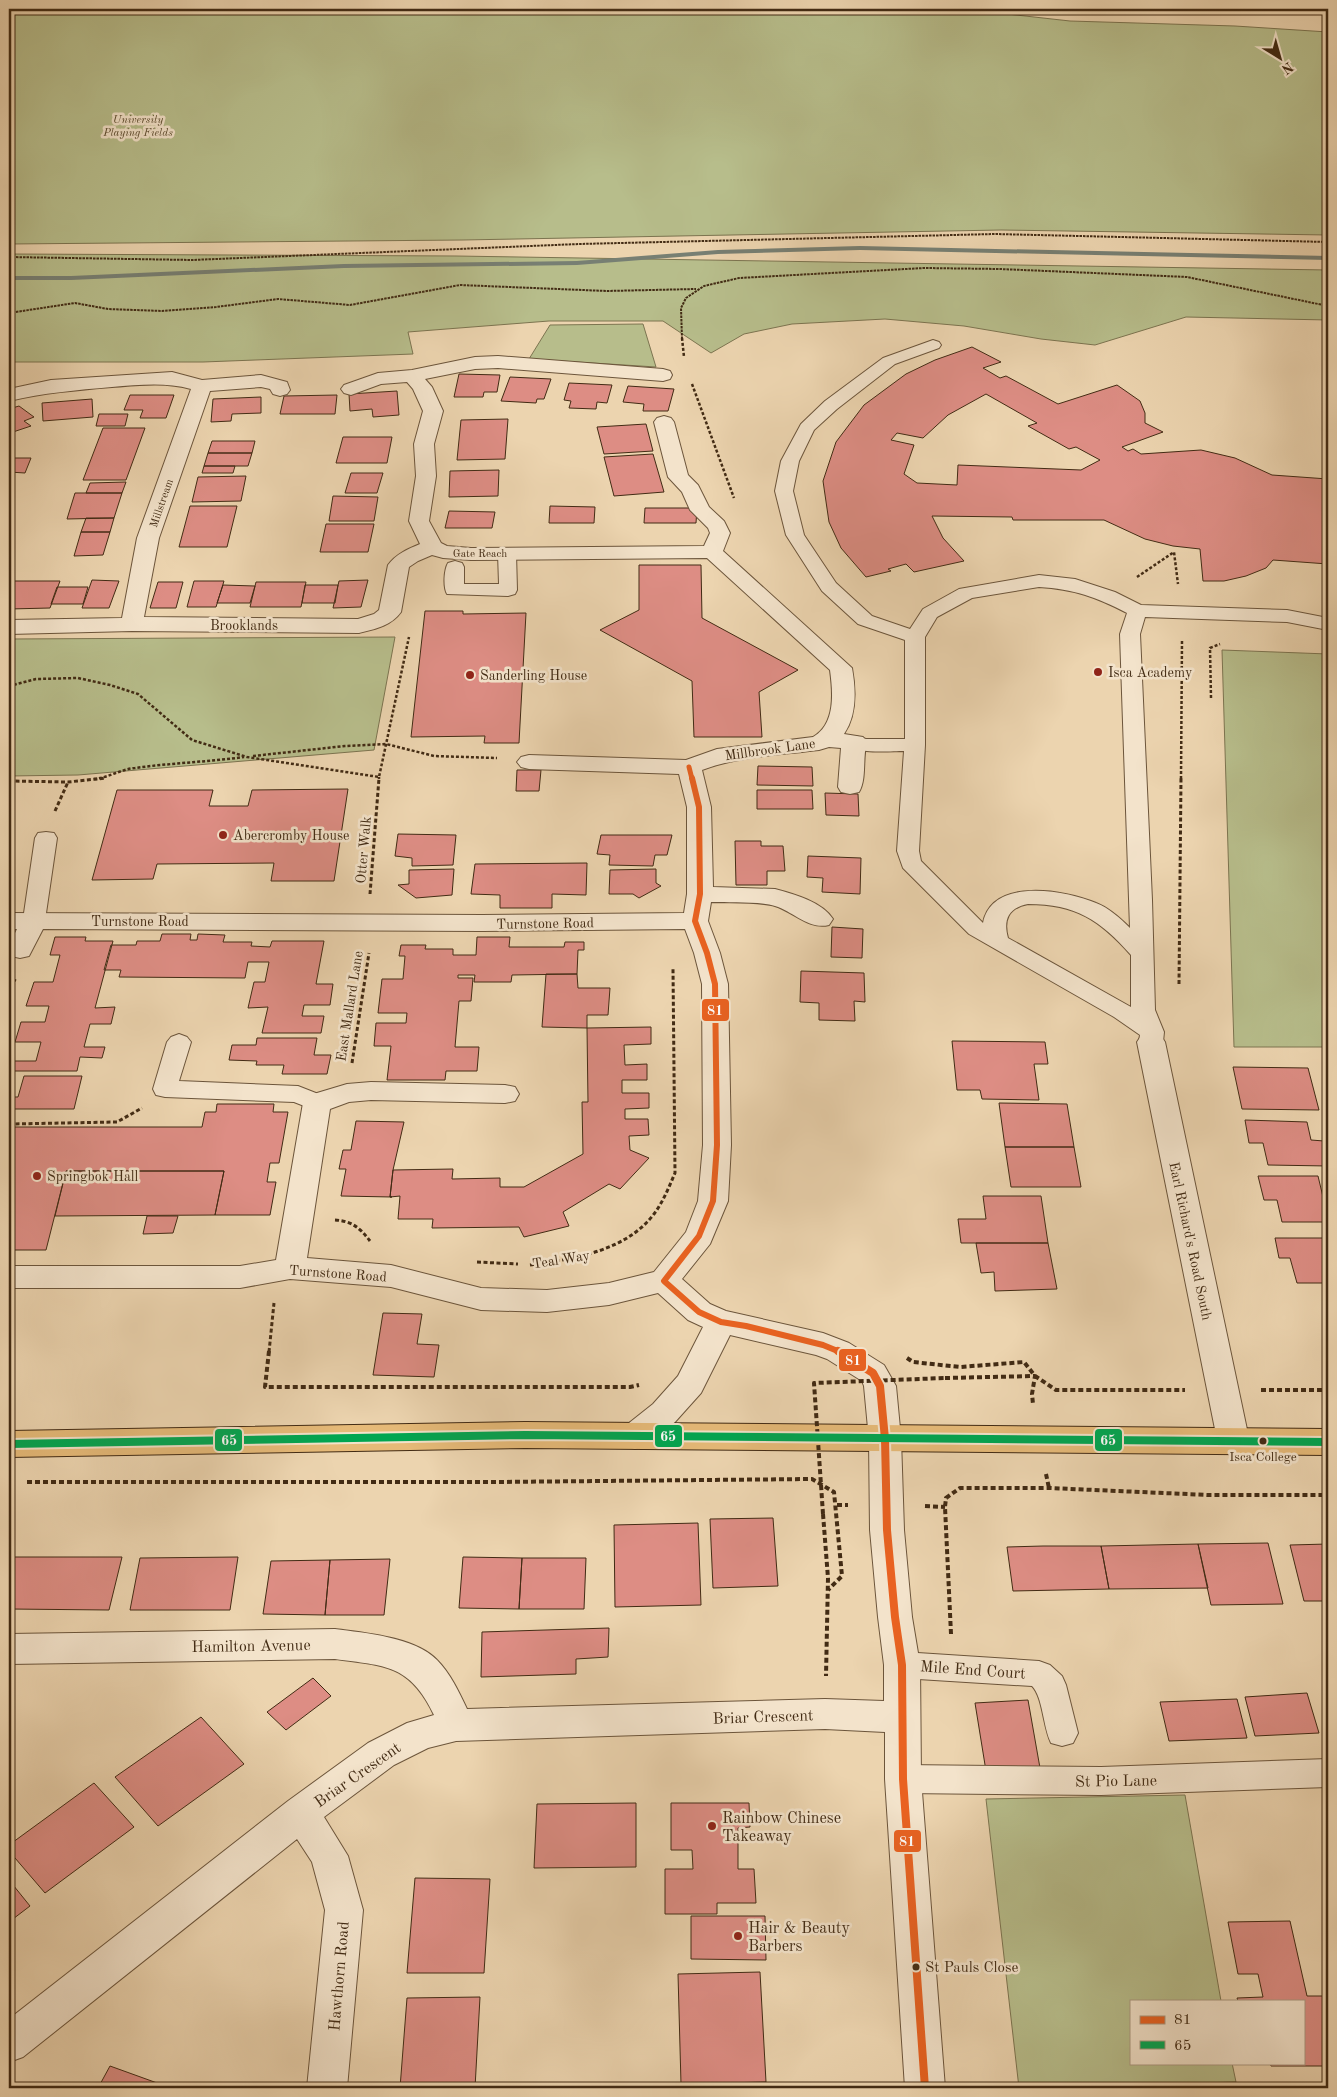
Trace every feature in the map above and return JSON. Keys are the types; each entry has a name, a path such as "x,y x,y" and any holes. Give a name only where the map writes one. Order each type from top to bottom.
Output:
{"main road":[{"path":"9,1444 525,1434 1328,1442"}],"street":[{"path":"351,390 378,379 412,376 475,363 498,362 663,375"},
{"path":"412,376 422,387 433,411 424,444 426,476 419,521 432,547"},
{"path":"9,395 51,386 172,378 202,386 261,381 280,386 280,390"},
{"name":"Millstream","path":"132,624 148,538 202,386"},
{"path":"664,422 678,477 691,489 700,510 717,525 720,533 712,552"},
{"name":"Gate Reach","path":"432,547 443,552 712,552"},
{"name":"Brooklands","path":"9,627 132,624 359,626 382,619 390,612 399,566 410,556 432,547"},
{"name":"Millbrook Lane","path":"712,552 841,668 844,700 839,722 828,740"},
{"name":"Millbrook Lane","path":"689,766 717,756 739,752 819,743 828,740 855,742"},
{"path":"850,787 852,752 855,742"},
{"path":"529,762 689,766 700,807 697,907 715,984 717,1145 713,1201 699,1236 664,1281 699,1312 721,1322 746,1326 823,1345 838,1351 873,1374 880,1386 885,1439 887,1530 895,1617 902,1665 903,1779 925,2088"},
{"name":"Turnstone Road","path":"9,920 374,923 618,922 644,920 697,907 775,897 797,905 820,919"},
{"path":"20,950 34,920"},
{"name":"Earl Richard's Road South","path":"1152,1037 1233,1440"},
{"path":"284,1269 317,1103 347,1093 371,1091 505,1094"},
{"name":"Turnstone Road","path":"9,1277 240,1277 284,1269 391,1276 481,1299 547,1301 609,1294 664,1281"},
{"path":"635,1436 664,1413 690,1384 721,1322"},
{"name":"Hamilton Avenue","path":"9,1649 335,1644 384,1652 419,1665 443,1695 456,1725"},
{"name":"Briar Crescent","path":"9,2043 302,1813 381,1754 420,1734 456,1725 825,1714 903,1717"},
{"name":"Hawthorn Road","path":"302,1813 329,1856 344,1910 327,2088"}],"lane":[{"path":"915,637 865,620 829,587 795,535 784,491 790,461 807,428 831,405 889,361 932,345"},
{"path":"454,567 454,590 508,590 508,552"},
{"path":"1152,1037 1122,1012 978,929 954,908 911,862 908,851 915,745 915,637 930,613 966,593 1039,581 1068,583 1108,596 1137,611 1287,616 1328,624"},
{"path":"1137,611 1130,634 1143,1010 1152,1037"},
{"path":"855,742 915,745"},
{"path":"34,920 46,838"},
{"path":"998,942 994,927 996,916 1012,901 1029,897 1059,899 1097,912 1129,938 1142,954"},
{"path":"179,1042 165,1089 298,1094 317,1103"},
{"name":"Mile End Court","path":"902,1665 1039,1674 1051,1685 1062,1733"},
{"name":"St Pio Lane","path":"903,1779 1101,1781 1328,1772"}],"path":[{"path":"9,257 192,260 579,244 996,234 1328,242"},
{"path":"9,312 75,303 108,309 162,311 216,307 278,299 350,305 460,285 607,291 696,289"},
{"path":"1174,552 1183,614 1179,991"},
{"name":"Otter Walk","path":"374,923 377,913 369,892 379,777 411,630 408,624 409,602 393,601"},
{"path":"1211,698 1210,648 1218,644 1227,644"},
{"path":"9,686 36,679 78,678 110,685 138,694 192,740 247,757 379,777"},
{"path":"9,781 68,782 108,778 132,768 209,762 305,750 386,744 434,756 517,758 529,762"},
{"path":"60,797 68,782"},
{"name":"East Mallard Lane","path":"347,1093 374,923"},
{"name":"Teal Way","path":"472,1261 530,1265 564,1261 596,1253 629,1236 649,1220 664,1198 675,1173 672,962"},
{"path":"9,1124 117,1122 151,1103 165,1089"},
{"path":"328,1220 354,1222 362,1228 374,1244"},
{"path":"284,1269 265,1387 630,1387 654,1382 674,1366 697,1372"},
{"path":"1024,1362 1035,1376 1056,1390 1328,1390"},
{"path":"825,1714 828,1590 814,1384 1035,1376"},
{"path":"19,1482 495,1482 812,1479 834,1492 837,1505 842,1576 828,1590"},
{"path":"902,1665 952,1640 945,1507 946,1498 960,1488 1049,1488 1209,1495 1328,1495"}],"green space":[{"name":"University Playing Fields","path":"9,9 979,9 980,11 1070,21 1235,26 1328,32 1328,235 1001,230 463,240 9,244"},
{"path":"9,254 456,256 1328,270 1328,320 1186,317 1095,345 1041,339 964,326 885,319 792,324 744,334 711,353 663,321 549,321 408,332 413,354 203,362 9,362"},
{"path":"643,324 656,367 529,359 550,325"},
{"path":"395,637 374,750 78,775 9,776 9,639"},
{"path":"1222,650 1328,654 1328,1047 1234,1047"},
{"path":"1185,1795 1221,2000 1130,2000 1130,2064 1232,2064 1236,2082 1019,2088 986,1799"}],"building":[{"path":"972,347 1001,362 983,368 1000,378 1006,376 1058,404 1117,385 1140,401 1145,413 1145,423 1163,432 1122,447 1128,451 1133,449 1141,454 1201,450 1235,458 1272,475 1328,479 1328,564 1273,560 1266,568 1246,576 1224,581 1203,581 1200,549 1173,546 1145,539 1104,520 1013,520 1012,517 932,516 943,538 964,561 914,572 906,564 888,569 891,571 866,577 841,548 829,522 823,481 836,442 864,405 906,374 935,360","holes":["986,394 1037,423 1028,426 1069,449 1076,447 1100,460 1081,470 958,465 957,485 917,483 904,474 914,445 891,440 897,433 923,438 948,415"]},
{"path":"459,374 500,375 497,392 484,392 483,397 454,397"},
{"path":"510,377 551,379 544,399 537,399 536,403 501,401"},
{"path":"569,383 612,385 607,403 597,402 596,409 569,408 571,401 564,400"},
{"path":"628,386 674,389 668,411 643,411 644,404 623,402"},
{"path":"397,391 399,415 373,417 372,409 350,411 349,394"},
{"path":"130,395 174,395 166,418 140,418 143,410 124,410"},
{"path":"337,395 335,414 280,414 284,396"},
{"path":"261,397 261,413 232,414 231,421 211,422 213,399"},
{"path":"92,399 93,417 43,421 42,403"},
{"path":"19,406 34,417 24,421 31,426 10,433 9,409"},
{"path":"99,414 128,414 125,426 96,426"},
{"path":"508,419 505,459 457,460 461,420"},
{"path":"646,424 653,451 604,454 597,427"},
{"path":"103,428 145,428 126,480 83,480"},
{"path":"343,437 392,437 387,463 336,463"},
{"path":"212,441 255,441 252,453 208,453"},
{"path":"208,453 252,453 248,466 204,466"},
{"path":"653,454 664,492 614,496 604,457"},
{"path":"9,458 31,458 25,473 9,472"},
{"path":"204,466 235,466 233,473 202,473"},
{"path":"499,470 498,496 449,497 450,471"},
{"path":"351,473 383,473 377,493 345,493"},
{"path":"246,476 241,501 192,502 198,477"},
{"path":"126,482 122,493 86,493 90,483"},
{"path":"75,493 122,493 114,518 67,519"},
{"path":"333,496 378,497 374,521 329,521"},
{"path":"190,506 237,506 227,547 179,547"},
{"path":"550,506 595,507 594,523 549,523"},
{"path":"645,508 697,508 696,523 644,523"},
{"path":"449,511 495,512 492,528 445,528"},
{"path":"86,518 114,518 110,532 81,532"},
{"path":"326,524 374,524 368,552 320,552"},
{"path":"81,532 110,532 103,555 74,556"},
{"path":"639,565 701,565 702,618 798,670 759,692 762,737 694,737 692,681 600,630 639,610"},
{"path":"92,580 119,581 109,608 82,608"},
{"path":"368,580 361,607 333,608 339,581"},
{"path":"9,581 60,581 50,608 9,609"},
{"path":"194,581 224,581 216,607 187,607"},
{"path":"158,582 183,582 176,608 150,608"},
{"path":"256,582 306,582 301,607 250,607"},
{"path":"223,585 255,586 250,603 217,603"},
{"path":"305,585 338,585 335,603 302,603"},
{"path":"57,587 88,587 83,604 51,604"},
{"name":"Sanderling House","path":"425,611 463,611 463,614 526,613 519,743 484,743 485,736 411,737"},
{"path":"758,766 812,767 813,786 757,785"},
{"path":"517,770 541,770 539,791 516,791"},
{"name":"Abercromby House","path":"348,789 334,881 271,881 274,863 157,864 153,879 92,880 117,790 213,790 209,806 248,806 252,790"},
{"path":"757,790 812,790 813,809 757,809"},
{"path":"825,793 858,794 859,816 826,815"},
{"path":"398,834 456,835 453,865 412,866 412,858 395,856"},
{"path":"601,835 672,835 667,855 655,855 653,866 609,865 610,855 597,854"},
{"path":"735,841 761,841 761,846 783,846 785,871 767,871 767,885 736,885"},
{"path":"808,856 861,858 860,894 822,892 823,878 807,877"},
{"path":"587,863 586,895 552,894 552,908 500,908 500,895 471,894 475,864"},
{"path":"454,869 452,895 416,898 398,885 409,884 409,870"},
{"path":"656,869 656,883 661,886 639,898 633,894 609,894 610,870"},
{"path":"832,927 863,929 862,958 831,957"},
{"path":"162,934 191,934 190,940 197,940 198,934 225,935 223,942 252,942 251,946 270,947 272,941 324,941 316,984 333,984 330,1005 304,1005 302,1016 324,1016 321,1033 262,1033 268,1007 248,1008 254,982 265,982 269,962 248,962 245,978 119,977 121,970 104,970 111,945 136,945 137,941 160,941"},
{"path":"55,937 86,937 85,941 113,941 95,1008 115,1007 111,1024 90,1024 84,1047 105,1047 102,1058 80,1057 77,1071 9,1071 11,1061 36,1061 41,1042 15,1042 21,1022 45,1022 49,1006 26,1006 34,982 53,982 60,955 50,955"},
{"path":"477,937 510,937 509,947 564,947 565,942 584,942 584,950 578,950 577,974 512,975 511,982 474,982 475,975 458,975 458,978 473,978 471,1001 459,1001 455,1047 479,1047 477,1071 446,1071 445,1080 387,1080 391,1046 374,1046 376,1023 406,1023 407,1013 378,1013 382,979 403,979 405,956 399,956 401,945 426,945 425,949 453,949 453,955 476,955"},
{"path":"801,971 864,973 865,1002 854,1001 855,1021 819,1020 819,1003 800,1002"},
{"path":"546,974 577,974 578,988 610,988 608,1015 587,1015 587,1028 542,1027"},
{"path":"651,1027 651,1044 624,1045 625,1065 647,1064 647,1080 622,1080 622,1093 649,1093 649,1108 625,1109 625,1119 648,1119 649,1135 629,1136 630,1150 649,1158 620,1189 609,1184 563,1212 569,1226 524,1237 519,1227 432,1228 433,1219 398,1219 400,1196 390,1197 393,1170 453,1169 452,1179 500,1178 500,1187 524,1187 583,1154 582,1102 588,1102 587,1028"},
{"path":"257,1038 317,1038 314,1055 331,1055 327,1074 282,1074 284,1065 256,1065 257,1061 229,1060 232,1045 256,1045"},
{"path":"952,1041 1045,1042 1048,1064 1034,1064 1039,1100 982,1099 980,1090 957,1090"},
{"path":"1233,1067 1308,1068 1319,1110 1242,1109"},
{"path":"24,1076 82,1076 74,1109 9,1109 9,1097 18,1097"},
{"path":"999,1103 1067,1104 1074,1147 1005,1147"},
{"name":"Springbok Hall","path":"217,1104 274,1104 273,1112 288,1112 279,1163 270,1163 267,1182 276,1182 270,1215 215,1215 224,1171 66,1171 46,1250 9,1250 9,1127 202,1127 205,1112 216,1112"},
{"path":"1245,1120 1307,1122 1311,1140 1324,1141 1328,1166 1268,1165 1263,1143 1249,1143"},
{"path":"356,1121 404,1122 393,1170 390,1197 341,1196 346,1169 339,1169 343,1150 351,1150"},
{"path":"1005,1147 1074,1147 1081,1187 1011,1187"},
{"path":"66,1171 224,1171 215,1215 55,1216"},
{"path":"1258,1176 1318,1176 1323,1197 1328,1197 1328,1222 1282,1222 1277,1200 1264,1200"},
{"path":"983,1196 1041,1196 1048,1243 961,1243 958,1219 986,1219"},
{"path":"147,1216 178,1216 173,1233 143,1234"},
{"path":"1275,1238 1328,1238 1328,1283 1297,1283 1290,1258 1279,1258"},
{"path":"976,1243 1048,1243 1057,1289 995,1291 994,1272 981,1273"},
{"path":"383,1313 422,1314 417,1344 439,1345 434,1377 373,1375"},
{"path":"773,1518 778,1586 713,1588 710,1519"},
{"path":"698,1523 701,1605 615,1607 614,1525"},
{"path":"1268,1543 1283,1604 1211,1605 1198,1544"},
{"path":"1198,1544 1208,1588 1109,1589 1101,1546"},
{"path":"1328,1544 1328,1601 1304,1601 1290,1545"},
{"path":"1101,1546 1109,1589 1013,1591 1007,1547"},
{"path":"9,1557 122,1557 109,1610 9,1609"},
{"path":"238,1557 230,1610 130,1610 140,1558"},
{"path":"463,1557 522,1558 519,1609 459,1608"},
{"path":"522,1558 586,1558 584,1609 519,1609"},
{"path":"390,1559 384,1615 325,1615 330,1560"},
{"path":"330,1560 325,1615 263,1614 271,1561"},
{"path":"609,1628 608,1657 576,1659 576,1674 481,1677 482,1632"},
{"path":"313,1678 331,1696 286,1730 267,1712"},
{"path":"1307,1693 1319,1733 1255,1736 1245,1697"},
{"path":"1237,1699 1247,1738 1169,1741 1160,1702"},
{"path":"1028,1700 1040,1768 986,1771 975,1703"},
{"path":"201,1717 244,1764 158,1826 115,1777"},
{"path":"94,1783 134,1827 45,1893 9,1851 9,1845"},
{"path":"636,1803 636,1867 534,1868 537,1804"},
{"path":"671,1803 749,1803 750,1827 738,1828 738,1869 754,1869 756,1903 717,1903 717,1914 665,1914 665,1869 693,1869 692,1850 671,1850"},
{"path":"415,1878 490,1879 484,1973 407,1973"},
{"path":"9,1880 30,1906 9,1922"},
{"path":"691,1916 765,1916 766,1960 691,1959"},
{"path":"1290,1921 1307,1996 1328,1996 1328,2066 1271,2066 1270,2064 1304,2064 1304,2000 1238,2000 1237,1998 1263,1997 1258,1974 1238,1974 1228,1922"},
{"path":"760,1972 766,2082 681,2084 678,1974"},
{"path":"480,1997 475,2088 400,2088 407,1998"},
{"path":"110,2066 171,2088 98,2088"}],"waterway":[{"path":"9,278 71,278 344,266 577,263 718,252 860,248 1328,258"}],"transit line":[{"name":"81","path":"689,767 699,807 700,894 695,921 707,953 715,984 717,1145 713,1201 699,1236 664,1281 699,1312 721,1322 746,1326 823,1345 838,1351 873,1373 880,1386 885,1439 887,1530 895,1617 902,1665 903,1779 925,2088"},
{"name":"65","path":"9,1444 525,1435 1328,1442"}],"place":[{"name":"Isca Academy","path":"1098,672"},
{"name":"Sanderling House","path":"470,675"},
{"name":"Abercromby House","path":"223,835"},
{"name":"Springbok Hall","path":"37,1176"},
{"name":"Isca College","path":"1263,1441"},
{"name":"Rainbow Chinese Takeaway","path":"712,1826"},
{"name":"Hair & Beauty Barbers","path":"738,1936"},
{"name":"St Pauls Close","path":"916,1967"}]}
